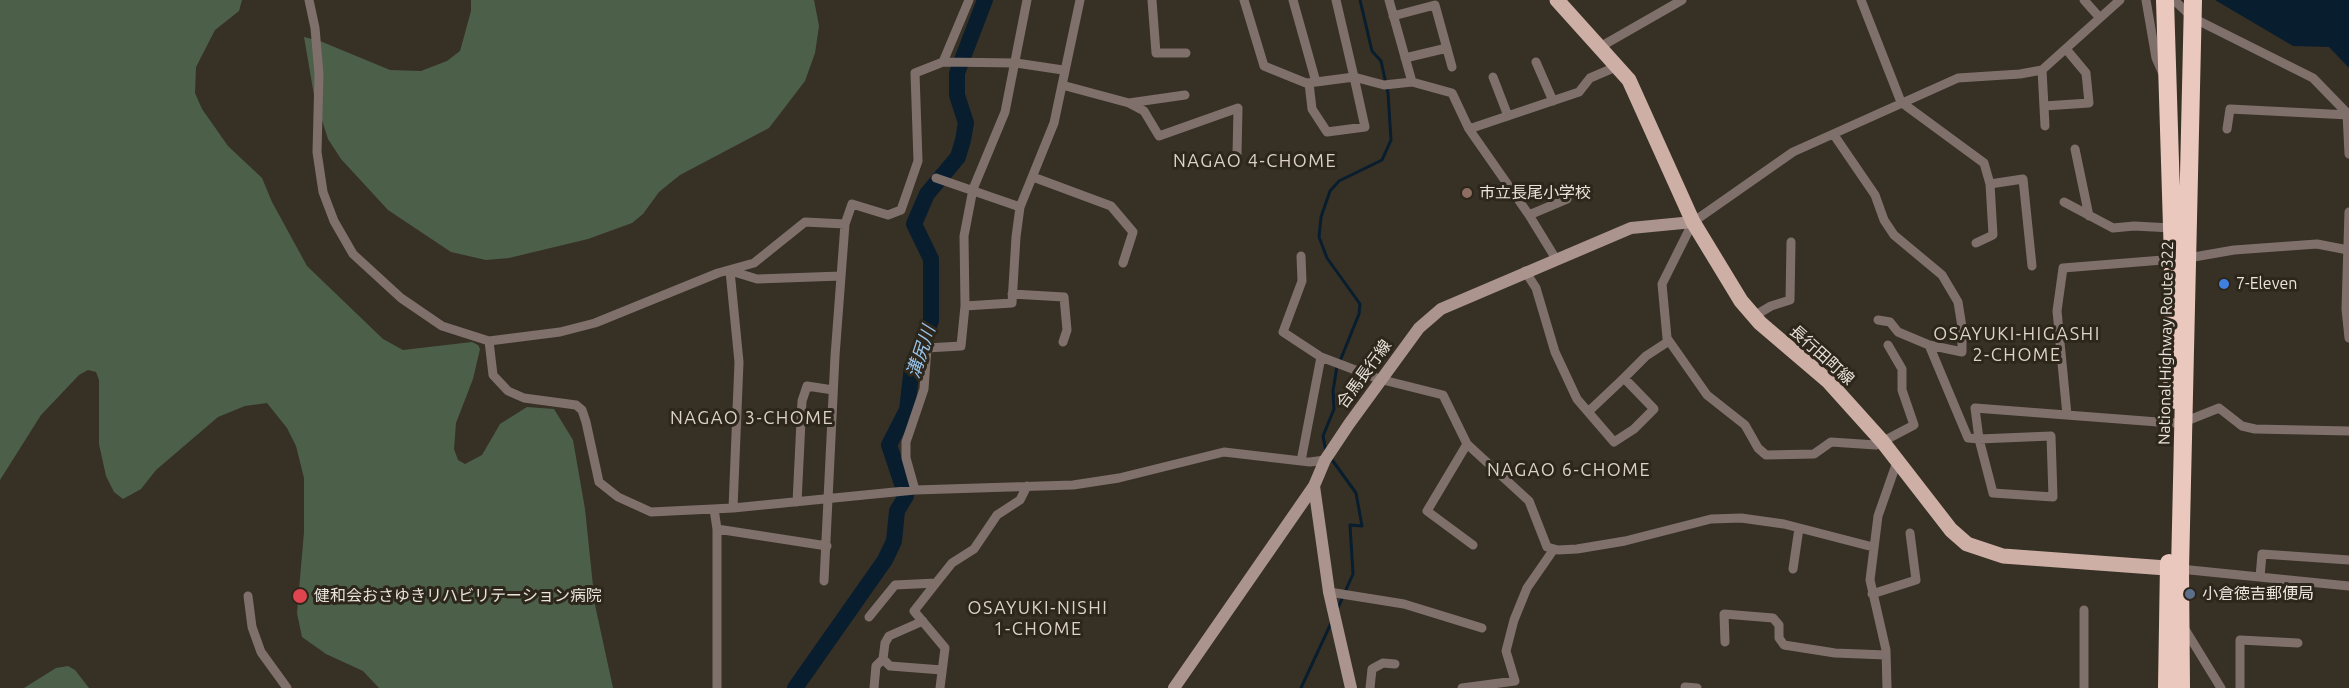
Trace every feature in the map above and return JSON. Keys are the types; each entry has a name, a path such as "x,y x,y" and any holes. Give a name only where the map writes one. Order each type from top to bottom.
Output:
{"highway":[{"name":"National Highway Route 322","path":"2165,0 2172,228 2181,258"},
{"name":"National Highway Route 322","path":"2167,688 2174,568 2181,258 2193,9"},
{"name":"National Highway Route 322","path":"2174,568 2182,624 2181,688"}],"main road":[{"name":"長行田町線","path":"1557,0 1618,66 1638,95 1693,222 1741,300 1754,316 1828,381 1898,459 1951,530 1967,544 1984,552 2003,556 2174,568"},
{"name":"合馬長行線","path":"1174,688 1314,486 1325,460 1379,379 1419,328 1441,309 1525,271 1631,228 1693,222"},
{"path":"1314,486 1329,591 1352,688"}],"street":[{"path":"309,0 319,74 317,152 323,192 334,221 353,254 401,298 442,326 489,340 539,335 595,323 718,273 754,263 805,222 845,224"},
{"path":"943,62 969,0"},
{"path":"915,490 906,458 906,442 924,389 927,348 962,346 965,306 964,236 973,189 1005,112 1027,0"},
{"path":"965,306 1012,303 1020,207 1054,123 1063,70 1071,50 1080,0"},
{"path":"1152,0 1156,53 1186,53"},
{"path":"1244,0 1264,66 1313,82 1354,77 1384,85 1412,82 1452,93 1469,129 1529,215 1556,259"},
{"path":"1293,0 1313,82 1312,109 1328,132 1365,127 1336,0"},
{"path":"1389,0 1412,82"},
{"path":"1600,47 1682,0"},
{"path":"1861,0 1901,102 1984,163 1990,184 1993,235 1976,243"},
{"path":"2084,0 2100,18"},
{"path":"1888,345 1902,369 1902,390 1914,425 1876,445 1832,442 1814,454 1766,455 1758,448 1745,425 1707,395 1670,341 1662,284 1693,222 1793,152 1958,78 2020,74 2042,70 2120,0"},
{"path":"2146,0 2156,58 2169,90"},
{"path":"2174,0 2313,78 2348,114 2349,154"},
{"path":"1393,16 1435,5 1452,67"},
{"path":"1405,58 1447,48"},
{"path":"2044,106 2089,104 2086,73 2066,49"},
{"path":"824,581 841,276 845,224 852,204 888,215 901,210 918,161 915,73 943,62 1016,63 1063,70"},
{"path":"1536,62 1552,101"},
{"path":"1469,129 1579,92 1590,78 1618,66"},
{"path":"2042,70 2046,126"},
{"path":"1493,77 1508,116"},
{"path":"1062,85 1129,103 1144,111 1159,136 1238,108 1237,154"},
{"path":"1129,103 1185,94"},
{"path":"2227,129 2230,109 2348,114"},
{"path":"1834,135 1875,195 1884,220 1894,235 1942,275 1958,302 1962,327 1962,352 1929,345 1898,332 1890,322 1878,320"},
{"path":"2075,149 2089,216"},
{"path":"1033,177 1111,206 1133,232 1122,263"},
{"path":"936,178 1020,207"},
{"path":"1990,184 2023,179 2032,266"},
{"path":"1529,215 1567,200"},
{"path":"2064,202 2113,228 2134,226 2172,228"},
{"path":"2349,212 2346,309 2349,338"},
{"path":"1754,316 1770,306 1790,300 1791,242"},
{"path":"2067,415 2057,311 2063,268 2181,258 2234,250 2317,244 2348,250"},
{"path":"1301,256 1302,281 1283,332 1321,357 1379,379 1443,395 1467,444 1529,501 1547,547 1577,549 1625,541 1711,519 1761,520 1873,547"},
{"path":"730,271 757,279 841,276"},
{"path":"730,271 739,362 734,508"},
{"path":"1525,271 1536,288 1555,352 1577,399 1614,442 1634,429 1654,409 1624,378"},
{"path":"1012,294 1064,297 1066,330 1063,342"},
{"path":"489,340 493,375 508,391 524,398 576,405 582,410 599,482 611,492 651,512 714,510 915,490 1072,485 1119,478 1224,452 1301,461 1325,460"},
{"path":"1588,412 1646,356 1670,341"},
{"path":"1929,345 1968,438 1979,439 2051,436 2053,497 1993,493 1979,439 1975,408 2177,422 2219,408 2242,426 2255,429 2349,431"},
{"path":"1301,461 1321,357"},
{"path":"797,502 802,401 807,386 833,390"},
{"path":"1467,444 1427,511 1473,545"},
{"path":"1887,688 1886,655 1872,594 1873,547 1878,516 1898,459"},
{"path":"940,688 945,648 914,611 952,563 974,549 997,515 1020,500 1027,486"},
{"path":"714,510 717,529 717,688"},
{"path":"1793,569 1799,528"},
{"path":"717,529 827,546"},
{"path":"1872,594 1916,580 1910,533"},
{"path":"1462,688 1515,681 1506,651 1508,641 1527,588 1554,549"},
{"path":"2260,577 2262,555 2349,560"},
{"path":"2174,568 2349,586"},
{"path":"869,617 895,585 936,583"},
{"path":"1329,591 1404,604 1482,628"},
{"path":"248,596 252,627 261,652 287,688"},
{"path":"2084,610 2084,688"},
{"path":"1725,642 1724,614 1773,618 1779,625 1779,638 1784,645 1835,653 1886,655"},
{"path":"874,688 876,666 883,659 885,643 889,636 922,621"},
{"path":"2182,624 2220,688"},
{"path":"2240,688 2240,640 2298,644"},
{"path":"883,659 890,666 942,670"},
{"path":"1370,688 1372,669 1383,663 1395,664"},
{"path":"1685,687 1697,688"}],"green space":[{"path":"0,0 242,0 239,11 215,30 196,67 195,93 202,109 228,146 262,178 272,202 307,266 383,339 403,350 472,342 478,345 480,349 473,379 456,423 454,449 458,460 465,464 482,455 500,424 527,407 554,409 573,440 585,509 595,605 613,688 379,688 363,671 326,654 302,637 297,613 304,532 304,478 296,446 287,428 267,403 245,406 218,417 156,470 141,489 123,499 114,492 106,476 99,444 99,380 96,372 88,370 79,375 41,415 0,480"},
{"path":"471,0 814,0 819,26 815,53 805,81 769,128 680,175 659,192 643,214 632,223 588,239 509,258 486,260 451,252 388,210 341,159 328,139 314,95 304,37 320,41 390,70 421,71 447,61 460,51 471,11"},
{"path":"68,666 75,670 89,688 24,688 56,668"}],"water":[{"path":"2215,0 2349,0 2349,68 2329,47 2293,46"}],"waterway":[{"name":"溝尻川","path":"795,688 885,560 894,541 897,511 906,496 889,445 907,410 912,367 931,321 931,259 914,224 927,194 958,157 966,123 957,95 957,73 985,0"},
{"path":"1340,361 1359,314 1360,304 1327,258 1319,237 1321,217 1330,191 1339,181 1382,160 1391,140 1388,93 1381,61 1372,51 1360,0"},
{"path":"1326,452 1323,436 1334,409 1333,391 1337,366"},
{"path":"1330,457 1356,493 1362,526 1350,525 1353,574 1337,610"},
{"path":"1301,688 1332,621"}],"place":[{"name":"市立長尾小学校","path":"1467,193"},
{"name":"7-Eleven","path":"2224,284"},
{"name":"小倉徳吉郵便局","path":"2190,594"},
{"name":"健和会おさゆきリハビリテーション病院","path":"300,596"}],"district":[{"name":"NAGAO 4-CHOME","path":"1255,161"},
{"name":"OSAYUKI-HIGASHI 2-CHOME","path":"2017,344"},
{"name":"NAGAO 3-CHOME","path":"752,418"},
{"name":"NAGAO 6-CHOME","path":"1569,470"},
{"name":"OSAYUKI-NISHI 1-CHOME","path":"1038,618"}]}
